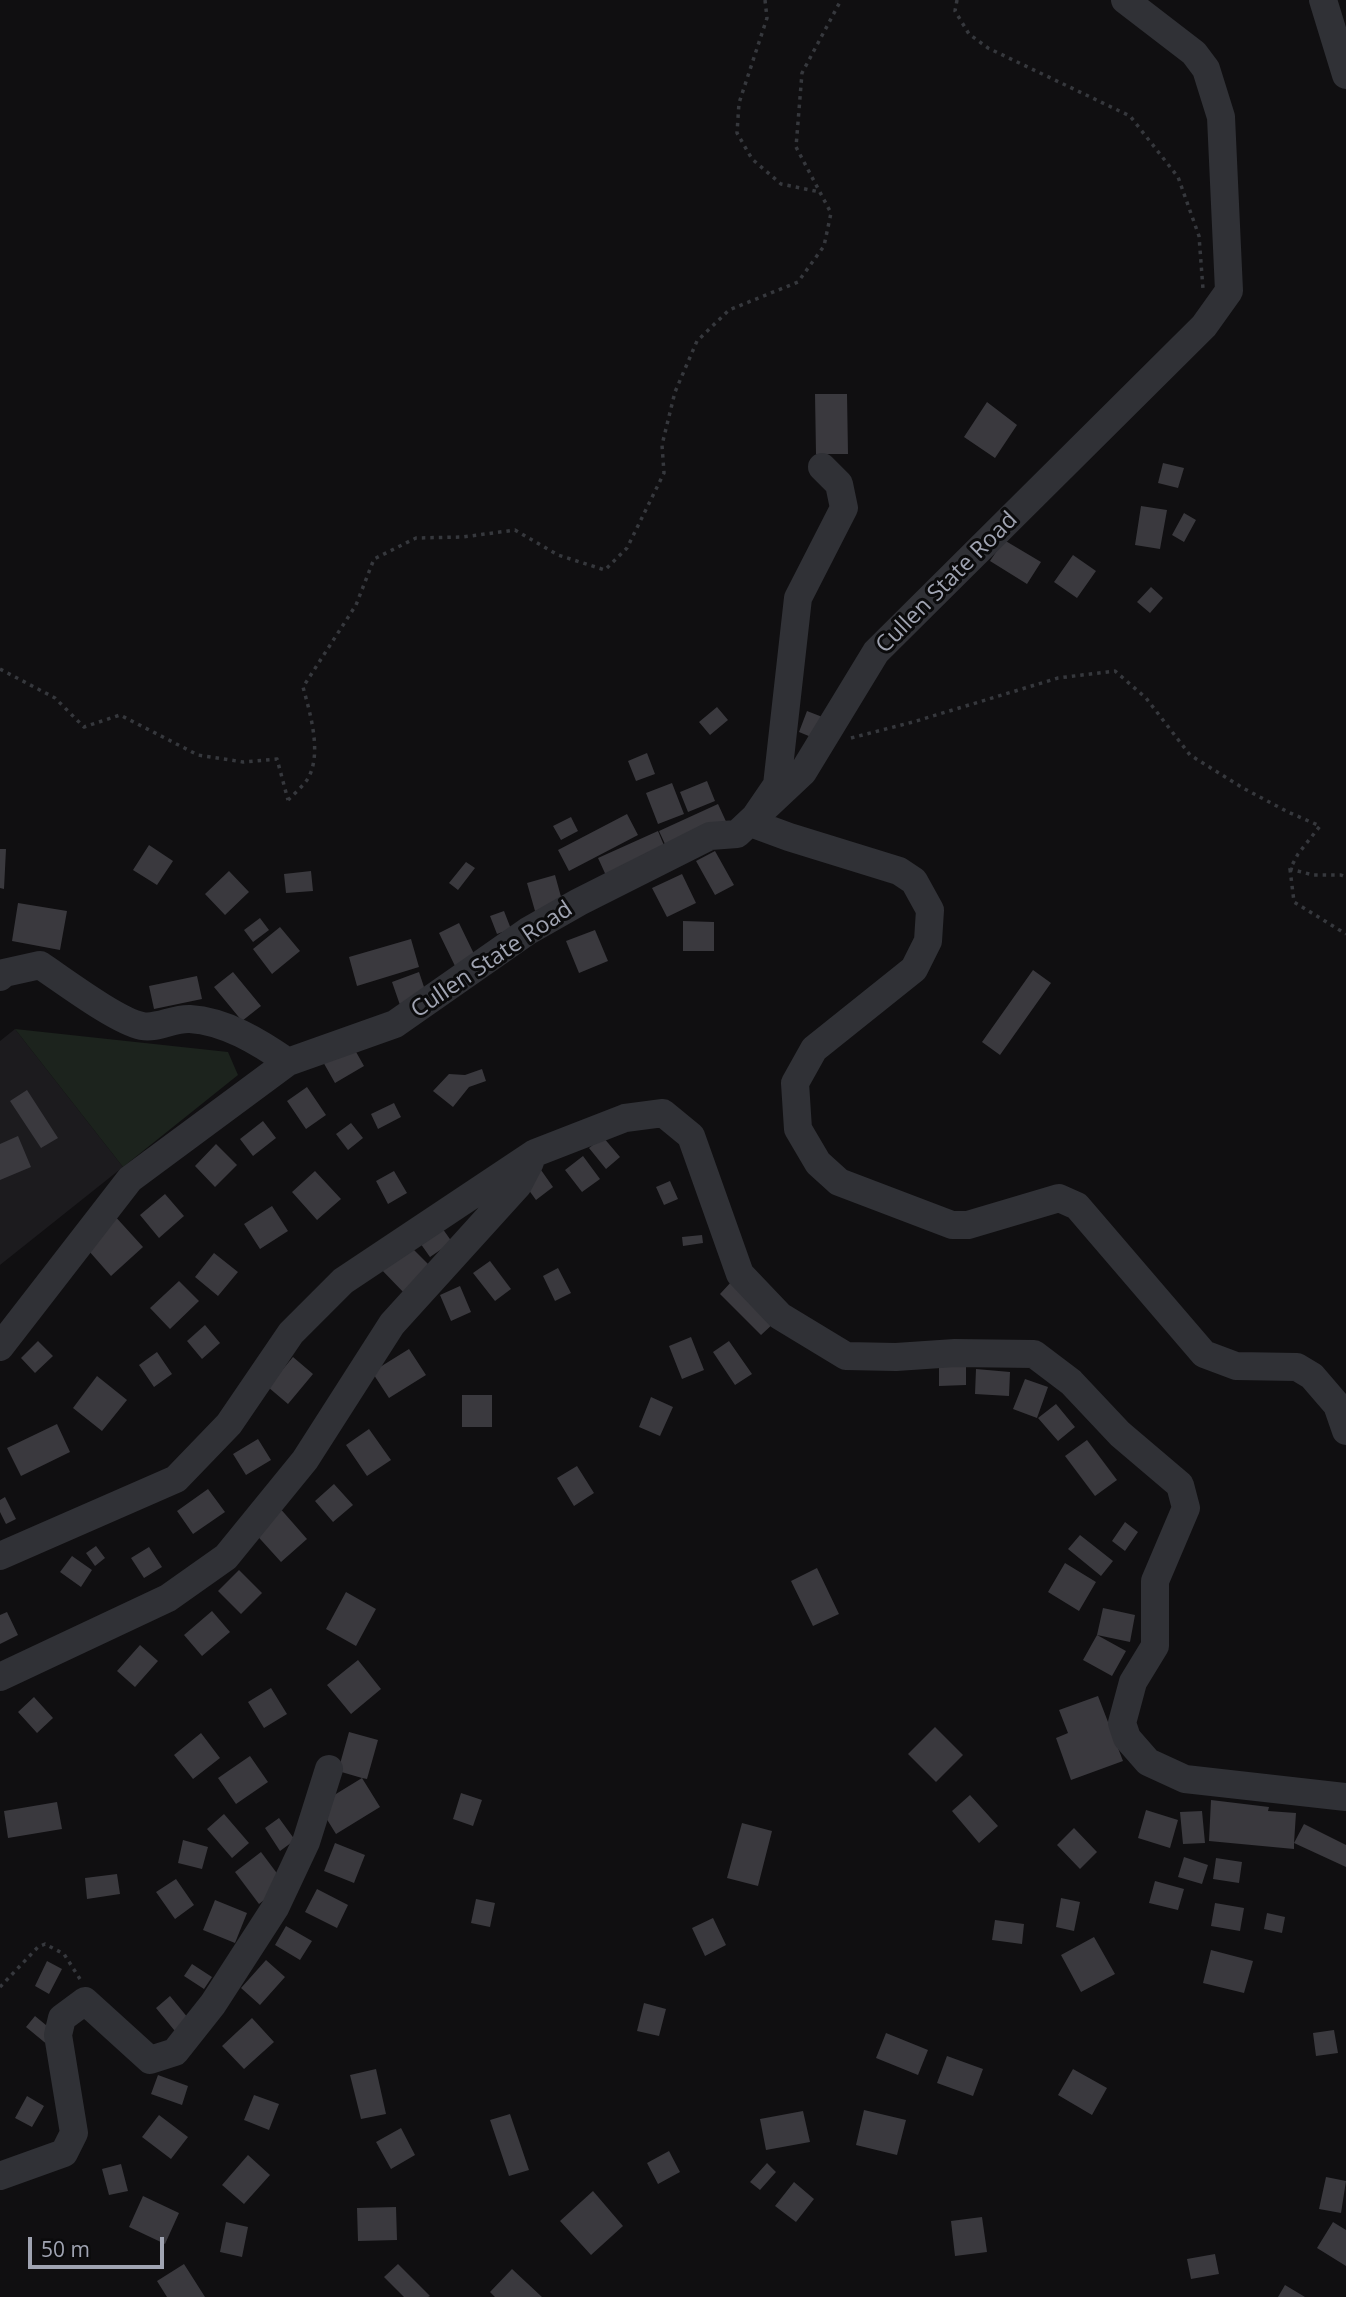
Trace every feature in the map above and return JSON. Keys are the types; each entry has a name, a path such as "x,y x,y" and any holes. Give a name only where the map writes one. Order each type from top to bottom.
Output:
{"street":[{"name":"Cullen State Road","path":"0,1347 130,1179 288,1062 396,1024 528,930 710,836 737,834 751,823 803,772 876,652 1204,326 1229,291 1221,117 1206,69 1194,53 1125,0"},
{"path":"1323,0 1346,75"},
{"path":"822,467 839,484 844,508 798,598 777,785 751,823 899,871 914,881 930,909 928,940 914,969 814,1049 795,1083 799,1129 818,1163 839,1182 951,1225 968,1226 1059,1198 1077,1206 1204,1354 1236,1366 1297,1367 1312,1376 1337,1405 1346,1431"},
{"path":"0,977 4,973 40,965 124,1019 144,1027 189,1018 255,1040 288,1062"},
{"path":"0,1556 176,1479 229,1424 291,1334 343,1281 535,1153 625,1118 663,1113 691,1136 740,1274 780,1316 846,1356 1034,1354 1071,1382 1120,1434 1180,1485 1186,1508 1156,1581 1155,1646 1133,1682 1122,1723 1127,1738 1148,1762 1185,1779 1346,1797"},
{"path":"0,1677 168,1598 226,1557 306,1460 392,1324 518,1185 535,1153"},
{"path":"0,2176 64,2153 74,2133 58,2035 62,2018 85,2001 150,2060 175,2052 213,2004 275,1908 306,1842 329,1769"}],"path":[{"path":"765,0 767,18 739,103 737,133 752,159 781,184 820,192"},
{"path":"0,669 55,698 84,727 120,715 198,755 243,762 277,760 288,800 308,779 314,755 303,687 356,605 374,559 416,538 463,537 515,530 558,555 605,570 627,548 663,473 662,445 675,391 697,341 729,310 798,282 824,246 831,213 796,147 802,73 841,0"},
{"path":"957,0 955,11 969,34 988,48 1130,116 1178,177 1199,236 1203,291"},
{"path":"818,747 913,722 1058,678 1115,671 1146,698 1190,755 1243,788 1320,826 1290,869 1294,902 1346,934"},
{"path":"1290,869 1313,875 1346,877"},
{"path":"0,1987 38,1947 45,1944 64,1954 86,1995 85,2001"}],"shaded area":[{"path":"15,1029 123,1167 0,1265 0,1041"},
{"path":"15,1029 228,1052 238,1075 123,1167"}],"building":[{"path":"815,394 847,394 848,454 816,454"},
{"path":"987,402 1017,425 995,458 964,437"},
{"path":"1163,463 1184,468 1178,488 1158,483"},
{"path":"1141,506 1167,510 1160,549 1135,545"},
{"path":"1184,513 1196,520 1184,542 1172,535"},
{"path":"1004,540 1041,562 1027,584 990,561"},
{"path":"1073,555 1096,571 1077,598 1054,582"},
{"path":"1151,587 1163,598 1150,613 1137,602"},
{"path":"717,707 728,720 710,735 699,722"},
{"path":"807,711 825,718 816,739 799,732"},
{"path":"647,753 655,774 636,781 628,761"},
{"path":"707,781 715,801 688,812 680,792"},
{"path":"672,783 684,814 658,824 646,793"},
{"path":"718,804 729,828 670,855 659,831"},
{"path":"627,814 638,835 569,871 558,850"},
{"path":"571,817 578,831 561,840 553,826"},
{"path":"658,831 668,855 609,882 598,858"},
{"path":"149,845 173,861 157,885 133,870"},
{"path":"0,849 6,849 4,889 0,888"},
{"path":"715,851 734,885 715,895 696,861"},
{"path":"466,862 475,868 458,890 449,883"},
{"path":"229,871 249,892 225,915 205,894"},
{"path":"311,871 313,891 286,893 284,874"},
{"path":"682,874 696,903 667,917 652,888"},
{"path":"555,875 563,904 535,911 527,883"},
{"path":"18,903 67,911 60,950 12,941"},
{"path":"504,911 511,929 497,934 490,916"},
{"path":"260,918 269,930 253,942 244,930"},
{"path":"683,921 714,922 714,951 683,951"},
{"path":"459,923 475,956 455,966 439,933"},
{"path":"280,927 300,951 272,974 253,949"},
{"path":"595,930 608,961 579,973 566,941"},
{"path":"411,939 419,967 357,986 349,957"},
{"path":"1033,970 1051,983 1000,1055 982,1042"},
{"path":"233,972 261,1006 242,1021 214,987"},
{"path":"419,972 427,996 400,1005 392,982"},
{"path":"197,976 202,999 154,1009 149,986"},
{"path":"351,1043 364,1066 335,1083 322,1060"},
{"path":"482,1069 486,1081 469,1087 453,1107 433,1091 449,1074 465,1075"},
{"path":"307,1087 326,1115 306,1129 287,1101"},
{"path":"27,1090 58,1138 41,1148 10,1101"},
{"path":"394,1103 401,1117 378,1129 371,1114"},
{"path":"263,1121 276,1138 253,1156 240,1139"},
{"path":"351,1123 363,1138 348,1150 336,1134"},
{"path":"18,1136 31,1167 0,1180 0,1144"},
{"path":"603,1137 620,1157 606,1169 589,1148"},
{"path":"216,1144 237,1165 215,1187 195,1166"},
{"path":"583,1156 600,1179 582,1192 565,1170"},
{"path":"541,1170 553,1187 536,1200 523,1182"},
{"path":"315,1171 341,1199 317,1220 292,1192"},
{"path":"394,1171 407,1193 388,1204 376,1181"},
{"path":"670,1181 678,1199 664,1205 656,1187"},
{"path":"165,1194 184,1216 159,1238 140,1215"},
{"path":"272,1206 288,1231 260,1249 244,1224"},
{"path":"113,1214 143,1247 111,1276 81,1242"},
{"path":"440,1225 452,1242 430,1257 418,1240"},
{"path":"702,1235 703,1243 683,1246 682,1237"},
{"path":"405,1241 434,1270 407,1296 378,1266"},
{"path":"214,1253 238,1272 218,1296 195,1277"},
{"path":"490,1261 511,1289 495,1301 473,1273"},
{"path":"558,1268 571,1293 555,1301 543,1276"},
{"path":"179,1281 199,1301 170,1329 150,1308"},
{"path":"732,1281 774,1323 761,1335 720,1294"},
{"path":"460,1286 471,1312 451,1321 440,1295"},
{"path":"205,1325 220,1343 202,1359 187,1341"},
{"path":"691,1337 704,1370 682,1379 669,1346"},
{"path":"38,1341 53,1356 35,1373 21,1358"},
{"path":"729,1341 752,1374 735,1385 713,1352"},
{"path":"409,1349 426,1375 389,1398 372,1372"},
{"path":"157,1352 172,1374 154,1387 139,1365"},
{"path":"293,1357 313,1374 288,1404 268,1387"},
{"path":"966,1363 966,1385 939,1386 939,1364"},
{"path":"976,1369 1010,1372 1009,1396 975,1394"},
{"path":"97,1376 127,1400 102,1431 73,1408"},
{"path":"1025,1379 1048,1387 1037,1418 1013,1409"},
{"path":"462,1395 492,1395 492,1427 462,1427"},
{"path":"651,1397 673,1407 660,1436 639,1427"},
{"path":"1056,1404 1075,1427 1058,1441 1038,1418"},
{"path":"57,1424 70,1452 21,1476 7,1448"},
{"path":"369,1429 391,1460 367,1476 346,1445"},
{"path":"258,1439 271,1460 246,1475 233,1454"},
{"path":"1087,1440 1117,1480 1095,1496 1065,1456"},
{"path":"577,1466 594,1493 574,1506 557,1478"},
{"path":"334,1484 353,1505 333,1522 315,1501"},
{"path":"208,1489 225,1512 193,1534 177,1511"},
{"path":"5,1497 16,1519 6,1524 0,1512 0,1500"},
{"path":"278,1506 307,1539 281,1562 252,1530"},
{"path":"1125,1522 1138,1532 1125,1551 1112,1541"},
{"path":"1080,1535 1113,1561 1101,1576 1068,1549"},
{"path":"96,1546 105,1558 95,1566 86,1553"},
{"path":"149,1547 162,1567 144,1578 131,1558"},
{"path":"72,1556 92,1570 81,1587 60,1572"},
{"path":"1065,1563 1096,1582 1079,1611 1048,1592"},
{"path":"817,1568 839,1614 813,1626 791,1581"},
{"path":"239,1570 262,1593 241,1614 218,1591"},
{"path":"346,1592 376,1609 356,1646 326,1629"},
{"path":"1103,1608 1135,1615 1130,1642 1097,1635"},
{"path":"212,1611 230,1632 202,1656 184,1635"},
{"path":"7,1612 18,1635 0,1644 0,1615"},
{"path":"1097,1635 1126,1651 1112,1676 1083,1660"},
{"path":"140,1645 158,1661 135,1687 117,1671"},
{"path":"358,1660 381,1689 351,1714 327,1685"},
{"path":"271,1688 287,1714 264,1728 248,1702"},
{"path":"1098,1696 1123,1761 1071,1780 1056,1738 1068,1733 1059,1710"},
{"path":"34,1697 53,1718 37,1733 18,1712"},
{"path":"935,1727 963,1755 936,1782 908,1754"},
{"path":"349,1732 378,1740 367,1779 338,1771"},
{"path":"201,1733 220,1758 193,1779 174,1755"},
{"path":"250,1756 268,1782 236,1804 218,1778"},
{"path":"362,1778 380,1807 336,1834 318,1805"},
{"path":"461,1793 482,1800 473,1826 453,1819"},
{"path":"970,1795 998,1826 979,1843 952,1811"},
{"path":"1211,1800 1269,1807 1268,1811 1296,1813 1294,1849 1209,1841"},
{"path":"57,1802 62,1829 8,1838 4,1811"},
{"path":"1146,1810 1178,1820 1170,1848 1138,1838"},
{"path":"1202,1811 1205,1843 1183,1844 1180,1812"},
{"path":"224,1814 249,1843 232,1858 207,1829"},
{"path":"279,1818 295,1840 280,1851 265,1828"},
{"path":"742,1823 772,1831 758,1886 727,1878"},
{"path":"1304,1824 1346,1845 1346,1867 1294,1843"},
{"path":"1074,1828 1097,1852 1080,1869 1057,1845"},
{"path":"183,1840 208,1847 202,1869 178,1863"},
{"path":"335,1843 365,1855 354,1883 324,1871"},
{"path":"261,1852 285,1884 259,1904 235,1872"},
{"path":"1184,1857 1208,1865 1202,1884 1178,1877"},
{"path":"1216,1858 1242,1862 1239,1883 1213,1879"},
{"path":"117,1874 120,1894 87,1899 85,1878"},
{"path":"176,1879 194,1905 175,1919 156,1892"},
{"path":"1155,1881 1184,1889 1178,1910 1149,1903"},
{"path":"317,1889 348,1905 337,1928 305,1912"},
{"path":"1061,1898 1080,1902 1074,1931 1056,1927"},
{"path":"476,1899 495,1903 490,1927 471,1923"},
{"path":"215,1900 247,1913 235,1943 203,1930"},
{"path":"1215,1903 1244,1908 1240,1931 1211,1926"},
{"path":"1267,1913 1285,1917 1282,1933 1264,1929"},
{"path":"713,1918 726,1945 705,1956 692,1928"},
{"path":"995,1920 1024,1924 1022,1944 992,1940"},
{"path":"286,1926 312,1941 300,1960 275,1945"},
{"path":"1094,1937 1115,1974 1081,1992 1061,1955"},
{"path":"1211,1950 1253,1961 1244,1993 1203,1983"},
{"path":"266,1960 285,1977 260,2005 241,1988"},
{"path":"47,1961 62,1969 49,1994 35,1986"},
{"path":"192,1964 212,1977 204,1989 184,1976"},
{"path":"170,1996 193,2024 179,2036 156,2008"},
{"path":"644,2003 666,2009 659,2036 637,2031"},
{"path":"35,2016 58,2035 49,2046 26,2027"},
{"path":"252,2018 274,2042 244,2069 222,2046"},
{"path":"1334,2030 1338,2053 1316,2056 1313,2033"},
{"path":"886,2033 928,2050 918,2075 876,2058"},
{"path":"947,2056 983,2069 973,2096 937,2083"},
{"path":"376,2069 386,2114 361,2119 350,2075"},
{"path":"1073,2069 1107,2088 1092,2115 1058,2095"},
{"path":"158,2075 188,2086 182,2105 151,2094"},
{"path":"254,2095 279,2104 269,2130 244,2120"},
{"path":"27,2096 44,2106 32,2127 15,2118"},
{"path":"864,2110 906,2120 897,2155 856,2145"},
{"path":"803,2111 810,2142 766,2150 760,2119"},
{"path":"510,2114 529,2170 509,2176 490,2120"},
{"path":"159,2115 188,2137 171,2159 142,2137"},
{"path":"401,2128 415,2155 391,2169 376,2142"},
{"path":"669,2151 680,2172 658,2184 647,2163"},
{"path":"248,2155 270,2175 244,2204 222,2185"},
{"path":"767,2163 776,2172 760,2190 750,2182"},
{"path":"121,2164 128,2191 109,2195 102,2169"},
{"path":"1326,2177 1346,2181 1341,2213 1319,2209"},
{"path":"794,2182 814,2199 796,2222 775,2206"},
{"path":"593,2191 623,2226 591,2255 560,2221"},
{"path":"143,2196 179,2213 165,2244 129,2227"},
{"path":"396,2207 397,2240 358,2241 357,2208"},
{"path":"982,2217 987,2252 955,2256 951,2221"},
{"path":"226,2222 248,2227 242,2257 220,2252"},
{"path":"1333,2222 1346,2230 1346,2266 1317,2248"},
{"path":"1215,2254 1219,2274 1191,2279 1187,2259"},
{"path":"184,2264 205,2297 167,2297 157,2281"},
{"path":"398,2264 430,2296 404,2297 384,2277"},
{"path":"512,2269 542,2297 495,2297 490,2292"},
{"path":"1285,2285 1305,2297 1278,2297"}]}
